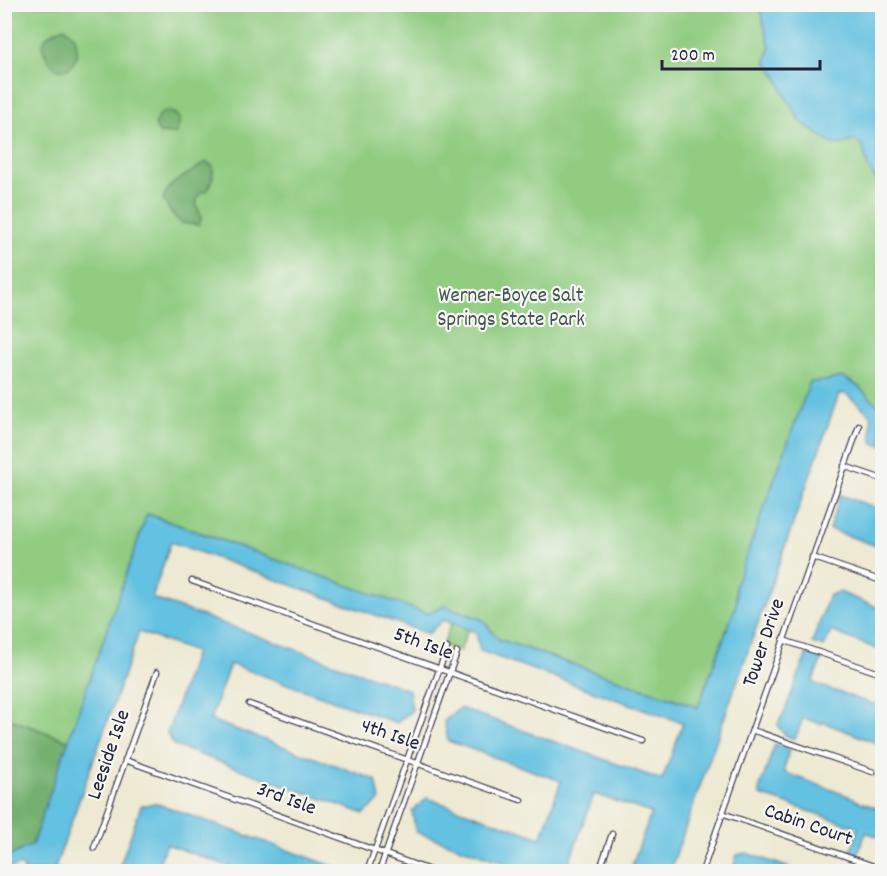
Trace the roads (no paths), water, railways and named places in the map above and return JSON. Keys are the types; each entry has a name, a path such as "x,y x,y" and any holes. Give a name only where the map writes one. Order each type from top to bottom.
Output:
{"street":[{"name":"Tower Drive","path":"702,872 859,426"},
{"path":"844,466 882,479"},
{"path":"813,557 882,581"},
{"name":"5th Isle","path":"192,581 642,741"},
{"path":"783,640 882,674"},
{"path":"367,872 447,648"},
{"path":"379,872 457,652"},
{"name":"Leeside Isle","path":"94,848 157,672"},
{"name":"4th Isle","path":"249,704 521,800"},
{"path":"752,730 873,772"},
{"name":"3rd Isle","path":"125,760 435,872"},
{"name":"Cabin Court","path":"722,813 882,869"},
{"path":"599,872 612,834"}],"water":[{"path":"759,5 882,5 882,187 869,168 863,146 854,140 843,144 832,144 801,122 777,76 766,62 770,47"},
{"path":"843,377 859,387 882,409 882,446 872,443 871,415 846,394 839,394 670,871 630,871 651,813 594,794 566,871 528,871 416,832 412,811 427,798 541,838 561,781 448,741 444,721 460,708 662,780 683,723 480,651 476,632 443,620 428,634 171,542 152,598 409,690 412,710 397,723 230,664 210,720 376,780 380,800 364,814 175,746 167,734 195,652 139,632 55,868 62,871 23,871 24,868 20,865 10,871 5,871 6,858 32,845 147,514 428,614 445,606 483,620 498,639 698,707 737,602 735,587 810,382"},
{"path":"841,495 882,510 882,548 829,529"},
{"path":"839,592 882,609 882,651 831,631 824,647 812,643 829,595"},
{"path":"807,653 822,659 813,680 815,684 882,707 882,745 822,722 821,724 803,718 794,739 785,735 778,726 779,721"},
{"path":"775,744 789,750 784,770 786,773 882,810 882,838 866,833 857,855 850,853 857,834 857,827 760,795 759,790"},
{"path":"155,803 345,871 242,871 166,844 156,871 118,871 141,806"},
{"path":"746,853 799,871 732,871 737,855"}],"park label":[{"name":"Werner-Boyce Salt Springs State Park","path":"511,309"}]}
